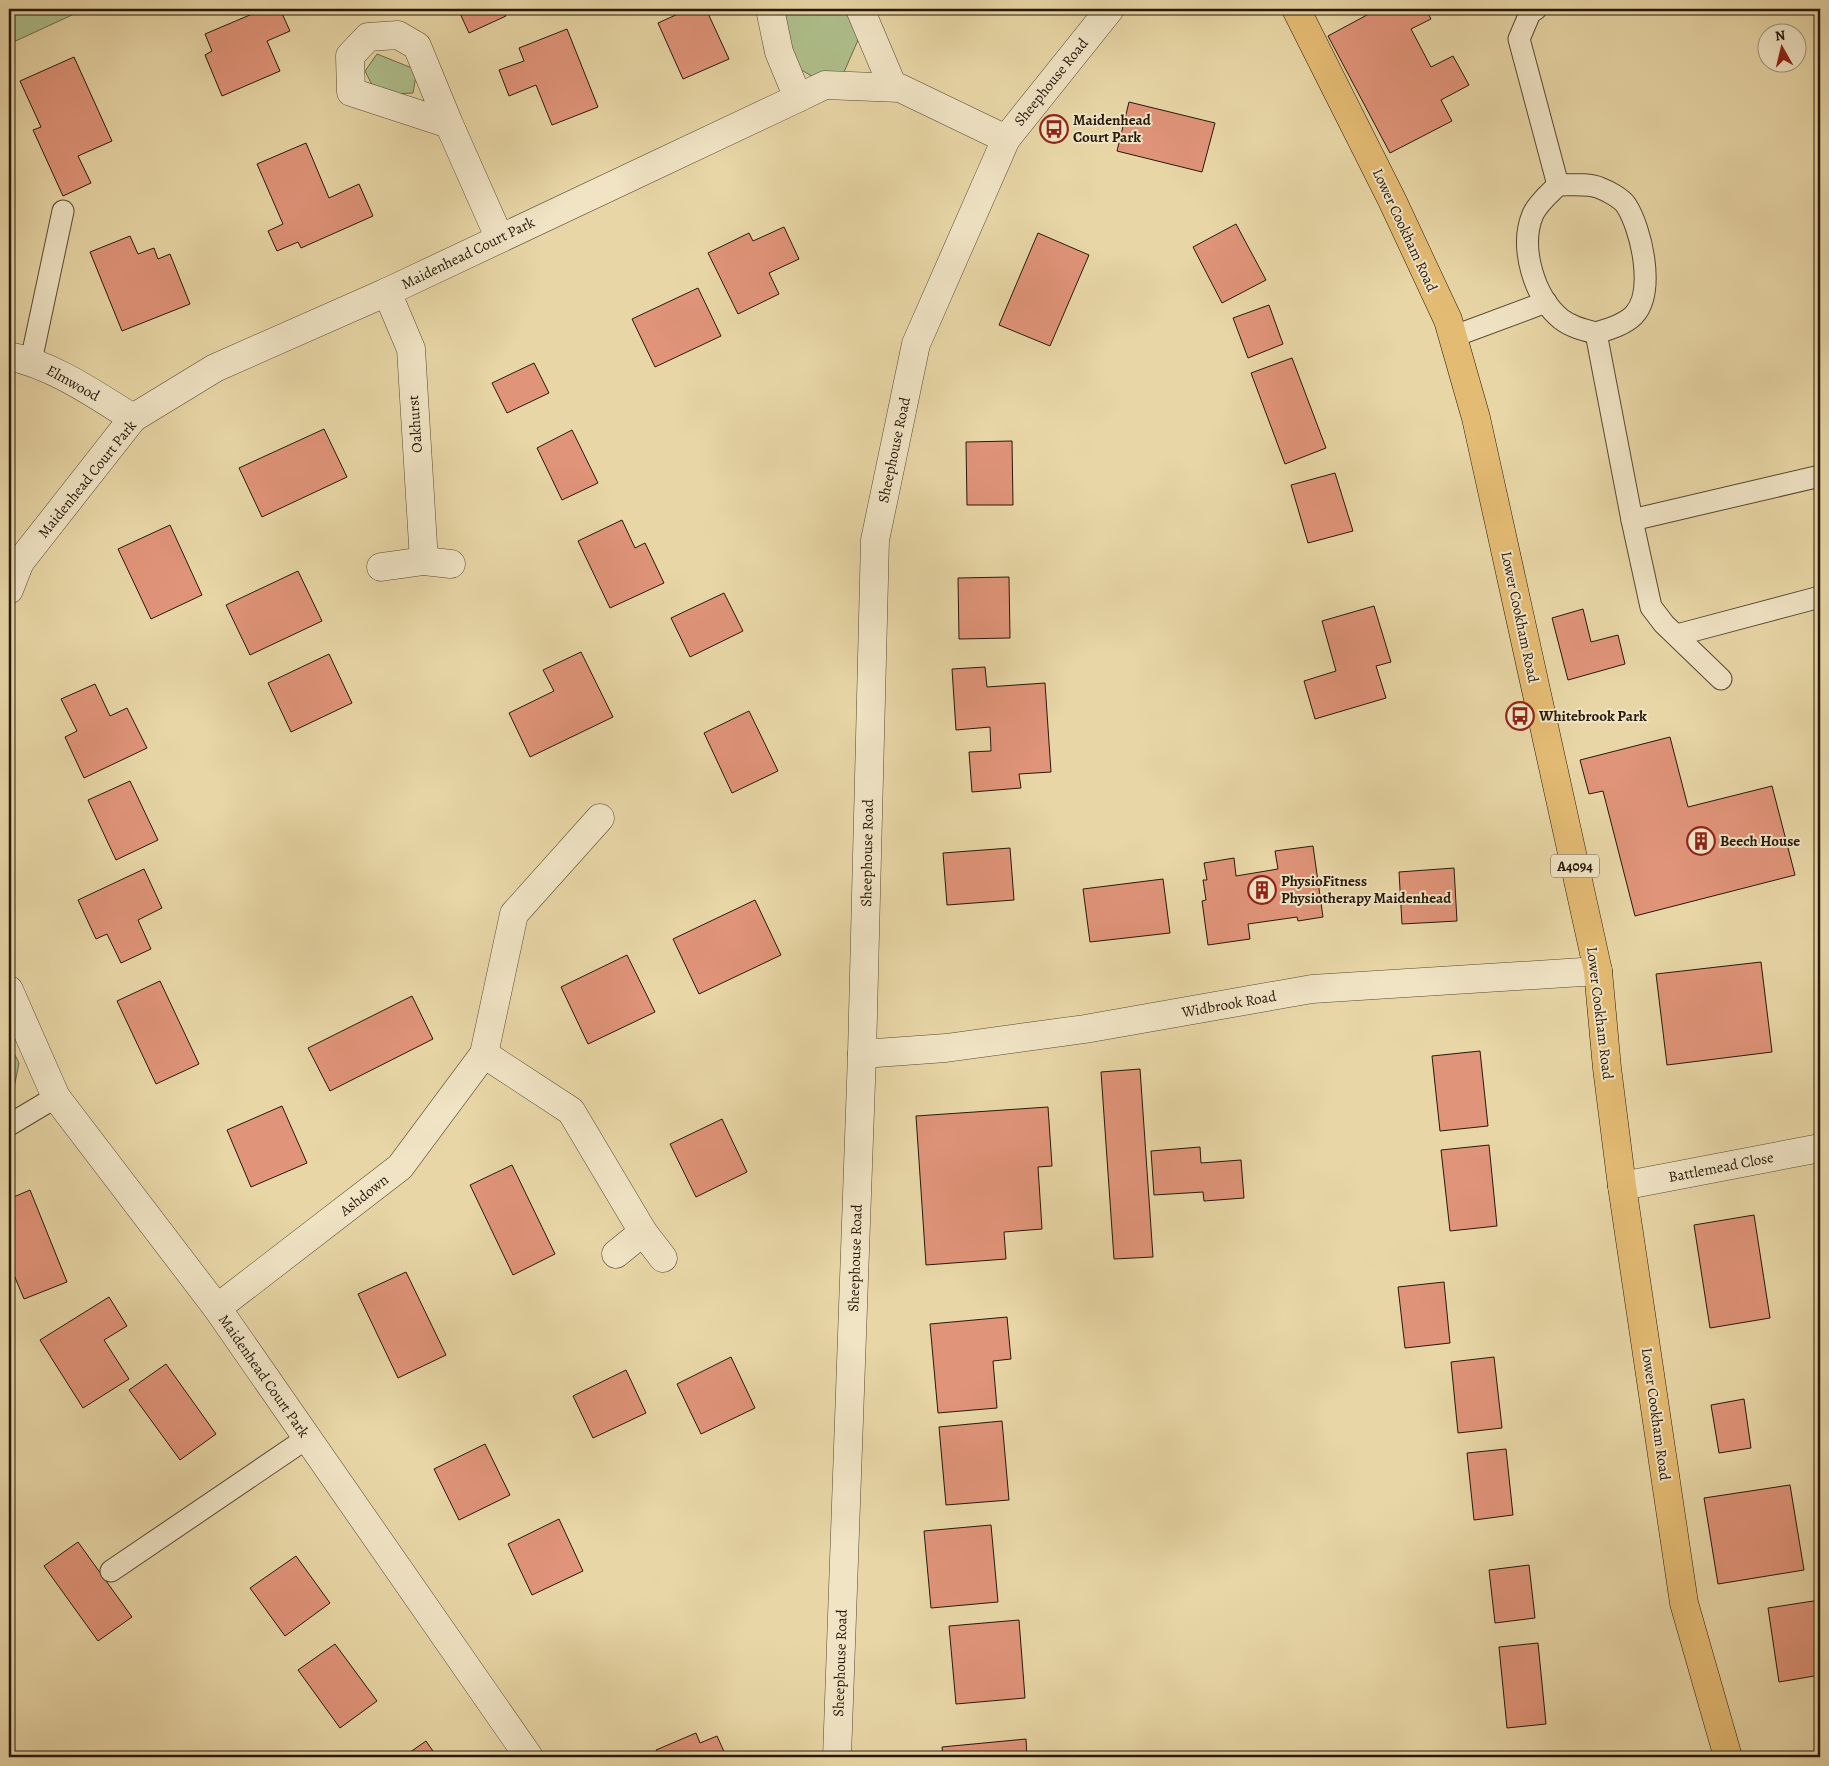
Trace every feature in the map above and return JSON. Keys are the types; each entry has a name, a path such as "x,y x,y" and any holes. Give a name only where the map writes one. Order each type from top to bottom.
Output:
{"main road":[{"name":"Lower Cookham Road","path":"1296,9 1392,200 1448,320 1476,418 1598,971 1607,1068 1622,1186 1684,1603 1728,1757"}],"street":[{"path":"770,9 779,52 798,98"},
{"path":"860,9 893,88"},
{"name":"Sheephouse Road","path":"836,1757 862,1054 875,540 916,344 1006,139 1110,9"},
{"name":"Maidenhead Court Park","path":"9,590 20,562 133,418 215,368 387,292 826,85 900,88 1006,139"},
{"path":"449,124 499,238"},
{"name":"Oakhurst","path":"387,292 411,349 424,561"},
{"name":"Elmwood","path":"20,358 73,381 133,418"},
{"path":"381,567 424,561 452,564"},
{"name":"Ashdown","path":"217,1308 400,1167 484,1054 514,914 600,818"},
{"name":"Widbrook Road","path":"862,1054 946,1048 1086,1029 1312,990 1598,971"},
{"name":"Maidenhead Court Park","path":"9,990 56,1097 217,1308 529,1757"},
{"path":"484,1054 571,1112 643,1232 663,1258"},
{"name":"Battlemead Close","path":"1622,1186 1820,1148"},
{"path":"616,1254 643,1232"}],"lane":[{"path":"1536,9 1530,13 1519,38 1558,185"},
{"path":"1558,185 1599,187 1624,202 1635,222 1645,263 1642,298 1634,314 1620,325 1596,333 1561,319 1546,302 1538,287 1530,262 1529,229 1533,213 1558,185"},
{"path":"20,358 63,212"},
{"path":"1452,336 1546,302"},
{"path":"1596,333 1632,520 1651,607 1664,624 1721,679"},
{"path":"1632,520 1820,476"},
{"path":"1677,635 1820,598"},
{"path":"9,1125 56,1097"},
{"path":"111,1571 307,1438"}],"green space":[{"path":"9,9 85,9 9,44"},
{"path":"784,9 854,9 862,31 844,72 818,80 795,66"},
{"path":"377,54 417,70 413,93 377,95 365,71"},
{"path":"9,1043 19,1063 12,1098 9,1101"}],"building":[{"path":"264,9 280,9 290,31 267,41 280,71 222,96 205,55 212,51 205,34"},
{"path":"458,9 502,9 506,16 469,33"},
{"path":"689,9 706,9 729,59 683,79 658,23"},
{"path":"1378,9 1426,9 1431,19 1411,29 1431,67 1453,56 1469,85 1441,100 1452,121 1390,153 1328,36"},
{"path":"567,29 598,107 552,125 536,85 509,96 499,70 524,61 519,48"},
{"path":"74,57 112,141 78,156 91,183 63,196 33,130 41,127 20,81"},
{"path":"1129,102 1215,123 1202,172 1117,151"},
{"path":"306,143 329,198 359,184 373,216 301,248 298,242 277,251 268,231 283,224 257,164"},
{"path":"1236,224 1266,280 1222,303 1193,247"},
{"path":"784,227 799,259 769,273 779,294 738,314 708,253 749,233 753,241"},
{"path":"1038,233 1089,255 1050,346 999,325"},
{"path":"130,236 138,254 154,248 158,259 170,254 190,304 122,331 90,252"},
{"path":"698,288 721,336 655,367 632,319"},
{"path":"1269,305 1283,344 1248,358 1233,318"},
{"path":"1292,358 1326,448 1285,464 1251,373"},
{"path":"534,363 549,393 507,413 492,383"},
{"path":"324,429 347,477 262,517 239,468"},
{"path":"572,430 598,483 562,500 537,448"},
{"path":"1012,441 1013,505 967,505 966,442"},
{"path":"1335,473 1353,531 1308,543 1291,485"},
{"path":"622,520 635,548 645,543 664,583 610,608 578,541"},
{"path":"170,525 202,595 151,619 118,549"},
{"path":"298,571 322,621 250,655 226,605"},
{"path":"1009,577 1010,638 959,639 958,578"},
{"path":"724,593 743,631 690,657 671,618"},
{"path":"1374,606 1391,662 1376,666 1386,698 1315,719 1304,681 1336,671 1322,621"},
{"path":"1583,609 1591,642 1618,635 1625,664 1568,680 1552,618"},
{"path":"581,652 613,717 530,757 509,713 554,691 543,670"},
{"path":"329,654 352,703 291,732 268,683"},
{"path":"985,667 987,687 1045,683 1051,772 1019,774 1021,788 972,792 969,752 991,751 990,727 956,730 952,669"},
{"path":"95,684 110,716 127,708 147,748 84,778 65,737 77,731 61,699"},
{"path":"749,711 778,771 732,793 704,733"},
{"name":"Beech House","path":"1670,737 1688,807 1772,786 1795,875 1635,916 1603,791 1589,794 1580,760"},
{"path":"130,781 158,840 116,860 88,800"},
{"name":"PhysioFitness Physiotherapy Maidenhead","path":"1313,846 1323,917 1298,921 1297,917 1248,924 1250,939 1208,945 1202,901 1206,900 1203,880 1207,880 1204,863 1234,858 1236,876 1278,869 1275,851"},
{"path":"1010,848 1014,900 947,905 943,853"},
{"path":"1454,868 1457,921 1402,924 1399,872"},
{"path":"144,869 162,908 138,920 151,949 121,963 107,934 96,939 78,900"},
{"path":"1163,879 1170,933 1090,942 1083,889"},
{"path":"755,900 781,955 699,994 673,939"},
{"path":"627,955 655,1012 588,1044 561,987"},
{"path":"1761,962 1772,1052 1667,1065 1656,974"},
{"path":"160,981 199,1064 156,1084 117,1001"},
{"path":"412,996 433,1039 330,1091 308,1048"},
{"path":"1480,1051 1488,1126 1440,1131 1432,1056"},
{"path":"1140,1069 1153,1257 1114,1259 1101,1072"},
{"path":"282,1106 307,1163 251,1187 227,1130"},
{"path":"1048,1107 1052,1166 1038,1167 1042,1229 1004,1232 1006,1259 926,1265 916,1116"},
{"path":"722,1119 747,1172 696,1197 670,1144"},
{"path":"1489,1145 1497,1226 1450,1231 1441,1150"},
{"path":"1200,1147 1201,1163 1241,1160 1244,1198 1204,1201 1203,1192 1154,1195 1151,1151"},
{"path":"512,1165 555,1254 513,1275 470,1185"},
{"path":"30,1190 67,1282 24,1299 9,1263 9,1199"},
{"path":"1754,1215 1770,1318 1710,1328 1694,1225"},
{"path":"406,1272 446,1355 398,1378 358,1294"},
{"path":"1444,1282 1450,1343 1405,1348 1398,1287"},
{"path":"109,1297 127,1326 104,1340 129,1379 83,1408 40,1340"},
{"path":"1007,1317 1011,1359 993,1361 997,1408 938,1413 930,1324"},
{"path":"731,1357 755,1408 701,1434 677,1384"},
{"path":"1494,1357 1502,1428 1458,1433 1451,1362"},
{"path":"166,1364 216,1434 180,1460 129,1390"},
{"path":"626,1370 646,1413 593,1438 573,1396"},
{"path":"1744,1399 1751,1448 1719,1453 1711,1405"},
{"path":"1002,1421 1009,1500 946,1505 939,1427"},
{"path":"485,1444 510,1495 459,1520 434,1469"},
{"path":"1506,1449 1513,1515 1474,1520 1467,1453"},
{"path":"1790,1485 1804,1570 1718,1584 1704,1498"},
{"path":"559,1519 583,1571 532,1595 508,1544"},
{"path":"991,1525 998,1602 931,1608 924,1531"},
{"path":"78,1542 132,1617 98,1641 44,1566"},
{"path":"296,1556 330,1603 285,1636 250,1588"},
{"path":"1529,1565 1535,1618 1495,1623 1489,1570"},
{"path":"1820,1600 1820,1675 1779,1682 1768,1608"},
{"path":"1019,1620 1025,1698 956,1704 949,1626"},
{"path":"1538,1643 1546,1724 1507,1728 1499,1647"},
{"path":"335,1644 377,1701 340,1728 298,1670"},
{"path":"696,1733 700,1743 717,1736 726,1756 659,1757 656,1750"},
{"path":"1026,1739 1027,1757 943,1757 942,1747"},
{"path":"426,1741 437,1757 403,1757"},
{"path":"1820,1750 1820,1757 1807,1757 1806,1754"}],"place":[{"name":"Maidenhead Court Park","path":"1054,129"},
{"name":"Whitebrook Park","path":"1520,716"},
{"name":"Beech House","path":"1701,841"},
{"name":"PhysioFitness Physiotherapy Maidenhead","path":"1262,890"}]}
